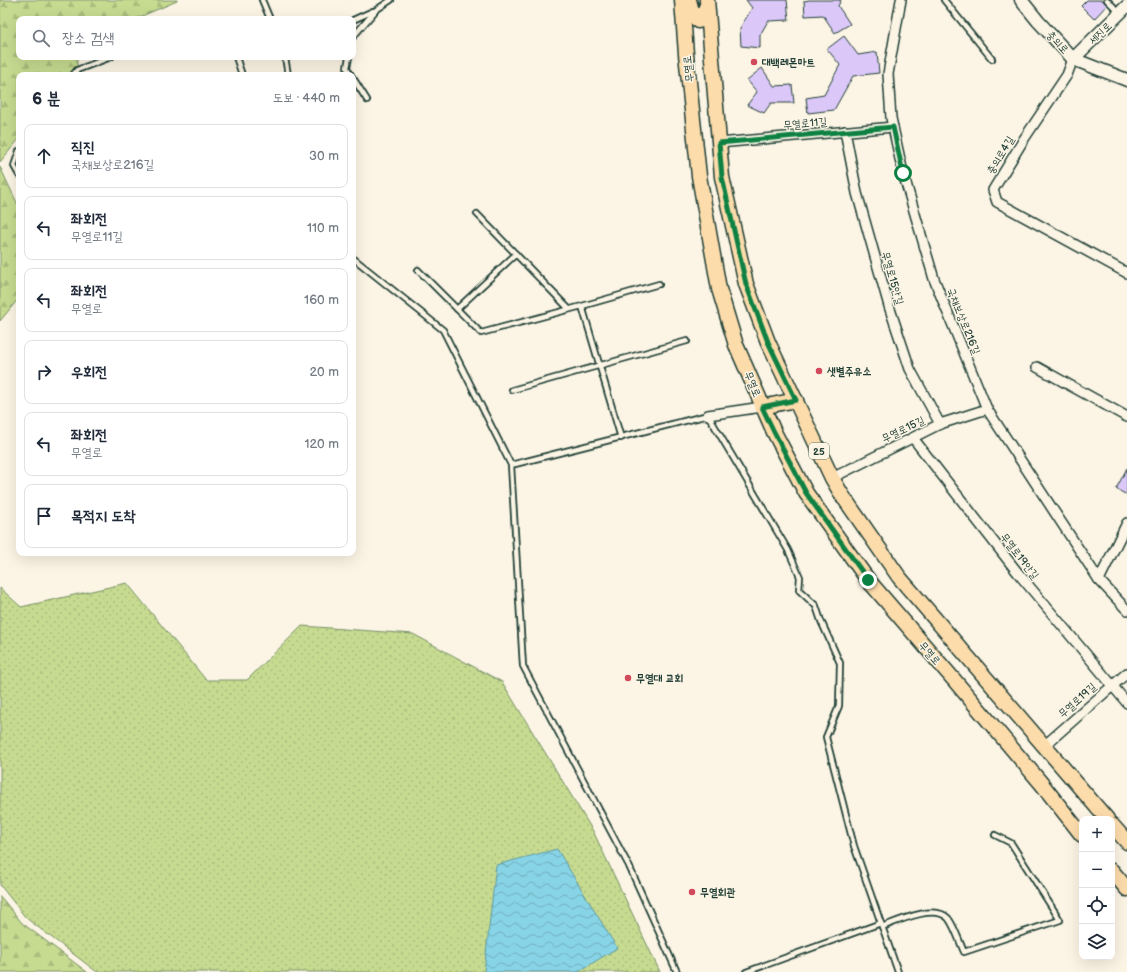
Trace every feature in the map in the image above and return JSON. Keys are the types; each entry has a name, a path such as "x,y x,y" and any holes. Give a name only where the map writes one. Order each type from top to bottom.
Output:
{"main road":[{"name":"무열로","path":"682,0 686,54 699,176 719,289 736,345 762,407 806,493 868,580 1045,788 1079,831"},
{"path":"689,0 692,15 698,21 702,20 707,2"},
{"name":"25","path":"707,2 722,177 746,284 768,342 832,478 842,495 899,577 1027,724 1104,816"},
{"path":"762,407 796,400"},
{"path":"1115,828 1127,842"},
{"path":"1115,875 1127,889"}],"street":[{"name":"국채보상로216길","path":"901,0 888,74 891,118 903,173 934,278 987,409 1100,580 1127,610"},
{"name":"충의로","path":"1020,0 1073,59 1127,80"},
{"name":"세진로","path":"1073,59 1125,8"},
{"name":"충의로4길","path":"1073,59 1067,75 1024,139 993,190 997,202 1127,273"},
{"name":"무열로11길","path":"719,143 893,127"},
{"name":"무열로15안길","path":"845,131 857,193 889,306 910,369 940,424"},
{"path":"1037,367 1127,417"},
{"path":"708,415 762,407"},
{"name":"무열로15길","path":"832,478 940,424 987,409"},
{"name":"무열로19안길","path":"913,438 1018,573 1127,703"},
{"path":"1100,580 1127,523"},
{"name":"무열로19길","path":"1044,746 1127,673"}],"lane":[{"path":"262,0 269,16"},
{"path":"356,19 376,10 391,0"},
{"path":"944,0 992,59"},
{"path":"1107,0 1125,8"},
{"path":"356,33 376,10"},
{"path":"75,72 77,70 103,60"},
{"path":"237,60 241,72"},
{"path":"286,60 288,72"},
{"path":"348,60 346,68 349,72"},
{"path":"356,83 367,100"},
{"path":"16,160 14,166 16,170"},
{"path":"477,214 569,309"},
{"path":"457,309 516,254"},
{"path":"356,260 443,330 511,465 523,666 629,866 677,972"},
{"path":"418,270 481,333 660,284"},
{"path":"582,306 621,438"},
{"path":"512,390 687,341"},
{"path":"511,465 708,415 788,550 800,576 799,590 816,606 821,621 840,663 838,706 826,737 854,846 898,972"},
{"path":"746,972 881,925 918,914 939,913 948,918 964,952 1060,920 1011,843 995,836"}],"green space":[{"path":"0,0 177,0 142,16 16,16 16,60 77,60 77,70 75,72 16,72 16,143 0,162"},
{"path":"0,167 16,201 16,302 0,321"},
{"path":"127,583 206,680 247,680 302,626 413,634 502,682 593,831 660,972 97,972 26,918 0,885 0,588 21,607"},
{"path":"0,896 22,923 87,972 0,972"}],"water":[{"path":"557,849 617,948 578,972 484,972 496,865"}],"building":[{"path":"746,0 787,0 789,20 768,21 760,35 760,48 741,46 740,28 752,8"},
{"path":"841,0 838,6 850,24 835,33 823,15 805,16 804,1"},
{"path":"1087,0 1103,0 1107,5 1094,19 1081,6"},
{"path":"844,36 858,55 877,52 879,73 853,76 834,110 808,113 806,98 824,95 840,65 827,49"},
{"path":"762,68 774,86 792,85 794,103 771,103 764,113 747,105 757,92 747,80"},
{"path":"1127,468 1127,495 1116,489"}],"place":[{"name":"대백레몬마트","path":"754,62"},
{"name":"샛별주유소","path":"819,371"},
{"name":"무열대 교회","path":"628,678"},
{"name":"무열회관","path":"692,892"}],"route":[{"path":"868,580 806,493 762,407 796,400 768,342 746,284 722,177 719,143 893,127 903,173"}]}
